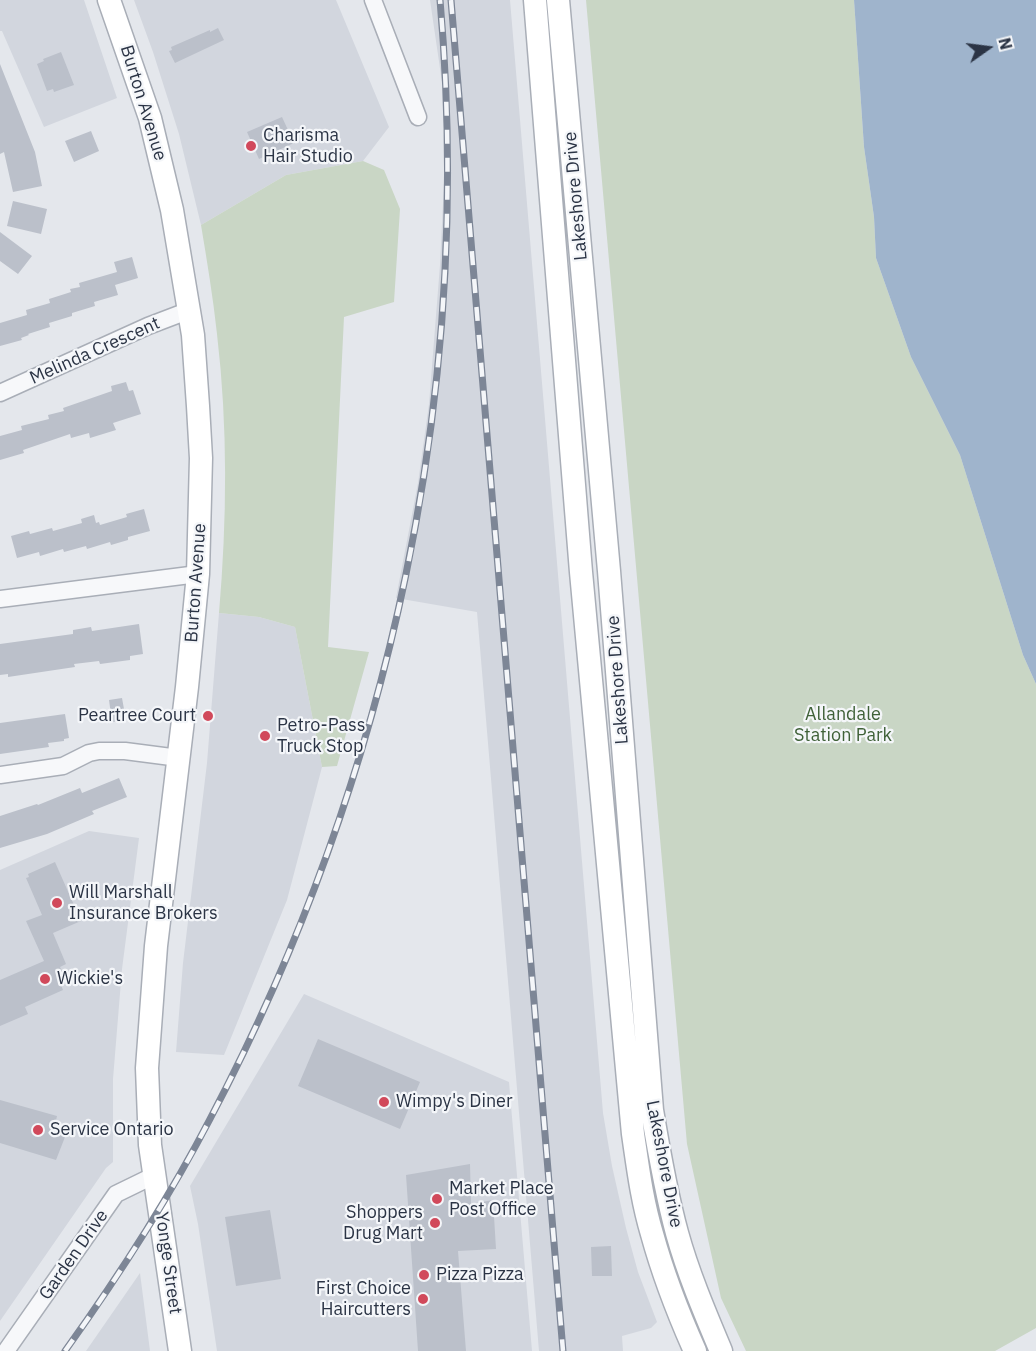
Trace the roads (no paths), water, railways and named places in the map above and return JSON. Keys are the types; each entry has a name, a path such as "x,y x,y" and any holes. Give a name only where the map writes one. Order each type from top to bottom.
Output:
{"main road":[{"name":"Burton Avenue","path":"109,0 153,128 180,246 195,360 201,458 198,574 156,946 147,1068 148,1126 154,1175"},
{"name":"Lakeshore Drive","path":"535,0 582,572 633,1134 641,1190 651,1233 675,1303 695,1351"},
{"name":"Lakeshore Drive","path":"558,0 609,571 652,1110 663,1175 678,1235 707,1319 721,1351"},
{"name":"Yonge Street","path":"154,1175 180,1351"}],"street":[{"path":"373,0 418,117"},
{"name":"Melinda Crescent","path":"0,393 148,326 190,310"},
{"path":"0,599 198,574"},
{"path":"0,775 63,766 89,753 99,752 125,751 179,758"},
{"name":"Garden Drive","path":"6,1351 116,1194 154,1175"}],"water":[{"path":"854,0 1036,0 1036,684 1023,655 960,455 911,357 876,258 874,217 864,147"}],"railway":[{"path":"65,1351 160,1208 210,1119 273,988 327,854 371,716 406,576 430,434 444,290 447,145 440,0"},
{"path":"451,0 563,1351"}],"place":[{"name":"Charisma Hair Studio","path":"251,146"},
{"name":"Peartree Court","path":"208,716"},
{"name":"Petro-Pass Truck Stop","path":"265,736"},
{"name":"Will Marshall Insurance Brokers","path":"57,903"},
{"name":"Wickie's","path":"45,979"},
{"name":"Wimpy's Diner","path":"384,1102"},
{"name":"Service Ontario","path":"38,1130"},
{"name":"Market Place Post Office","path":"437,1199"},
{"name":"Shoppers Drug Mart","path":"435,1223"},
{"name":"Pizza Pizza","path":"424,1275"},
{"name":"First Choice Haircutters","path":"423,1299"}],"park label":[{"name":"Allandale Station Park","path":"843,725"}]}
